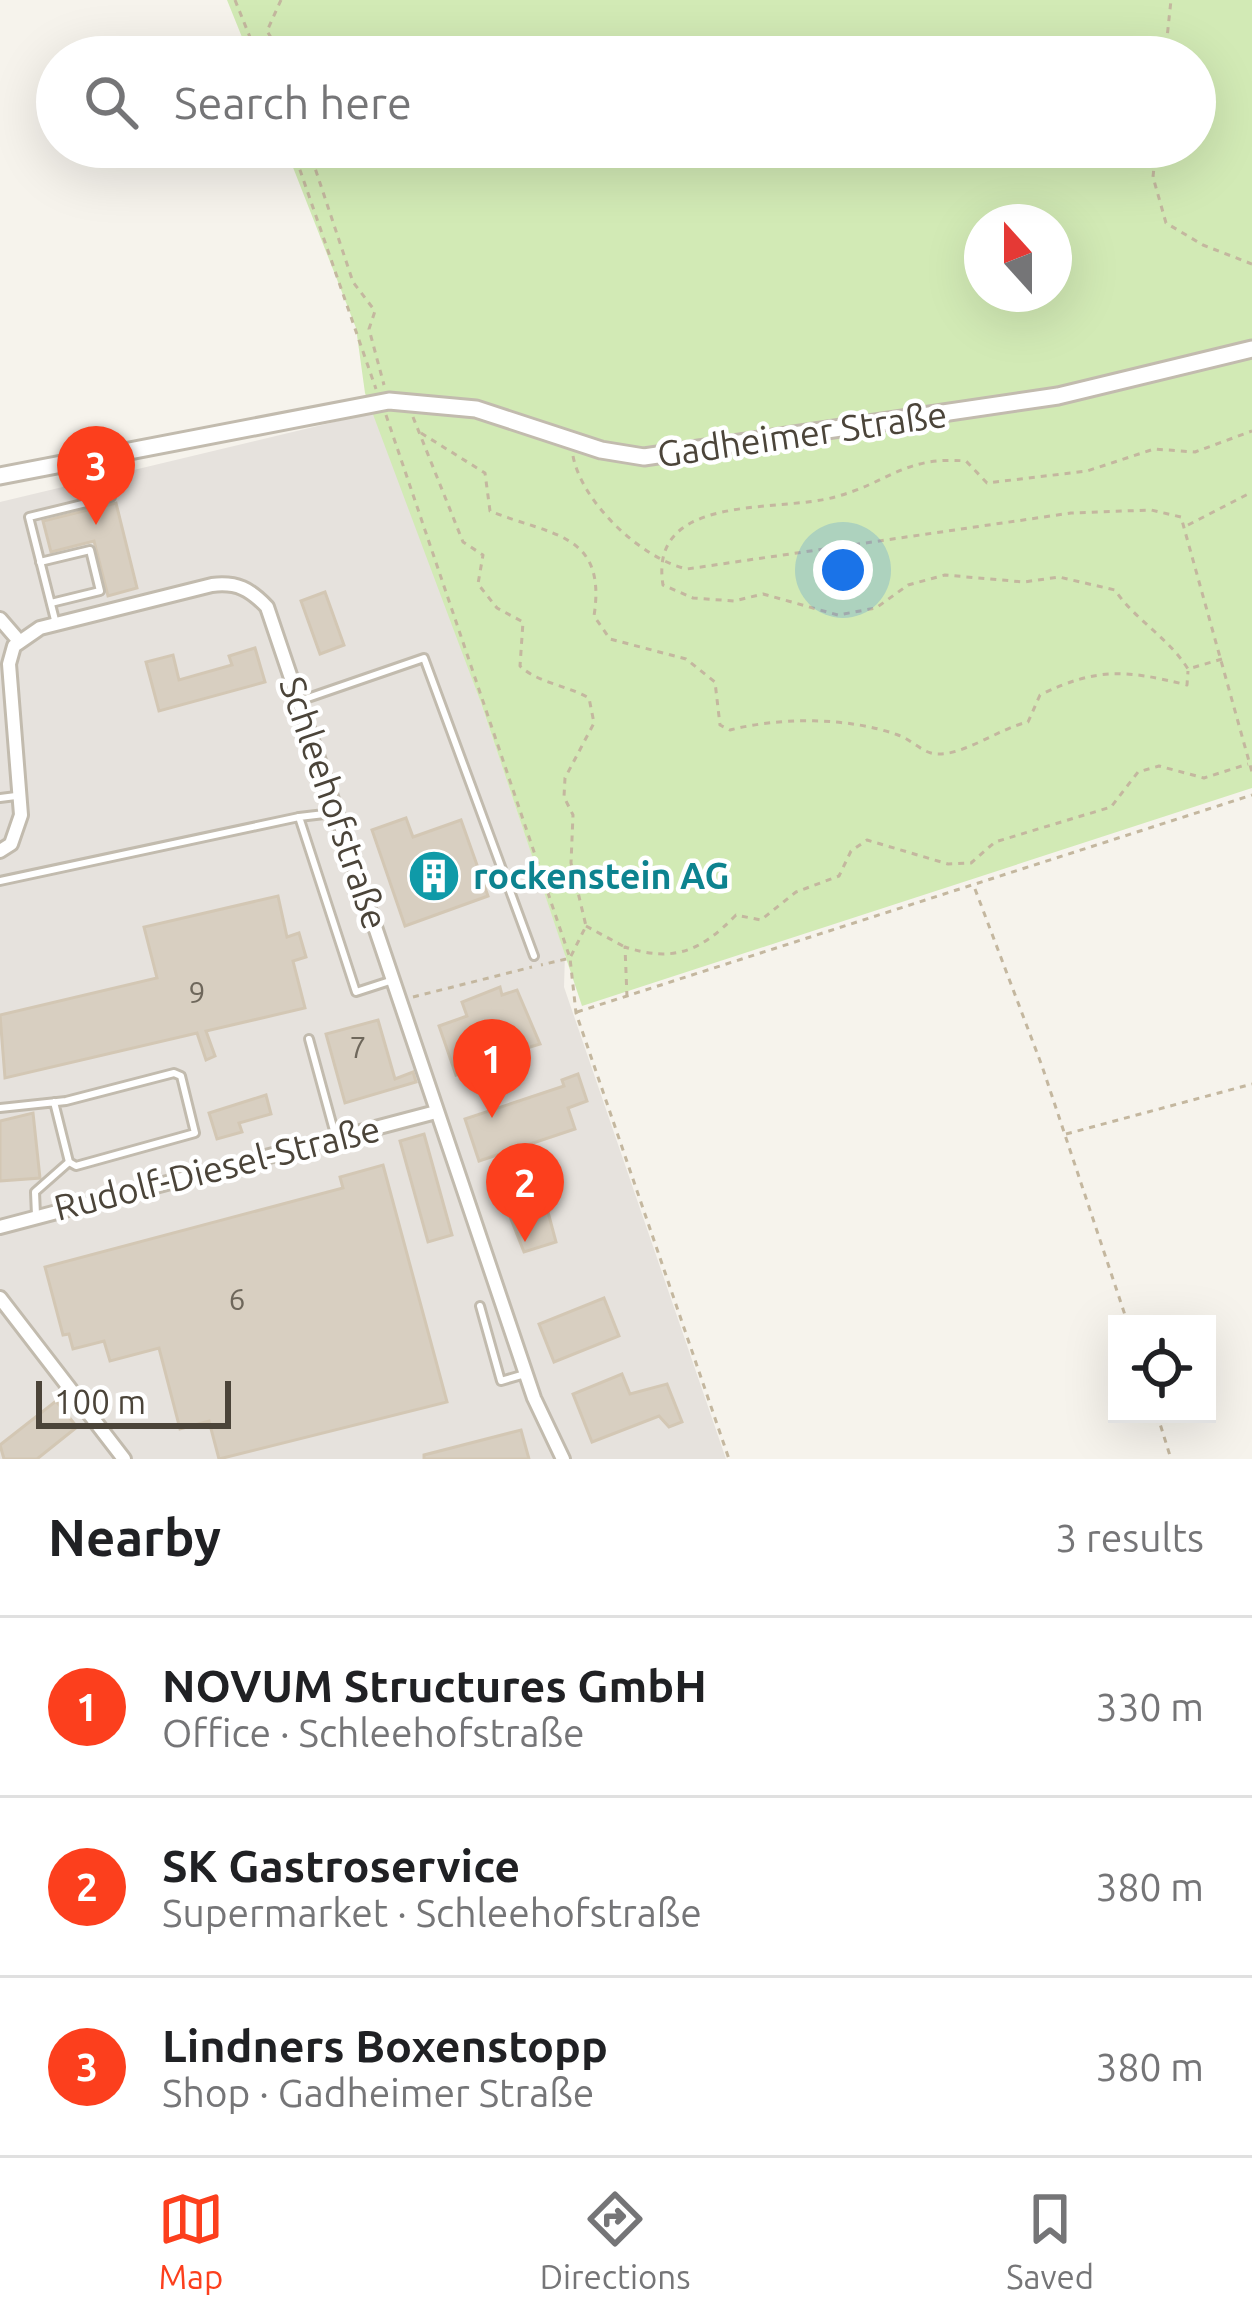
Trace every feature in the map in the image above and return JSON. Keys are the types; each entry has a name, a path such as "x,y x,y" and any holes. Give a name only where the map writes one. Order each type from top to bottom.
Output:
{"street":[{"name":"Gadheimer Straße","path":"0,476 385,402 476,409 570,441 644,457 1058,396 1252,349"},
{"name":"Schleehofstraße","path":"19,641 56,624 232,583 252,591 267,607 526,1374 563,1459"},
{"path":"0,619 19,641 5,658 20,796 19,830 0,851"},
{"name":"Rudolf-Diesel-Straße","path":"0,1227 436,1112"},
{"path":"0,1298 124,1459"}],"lane":[{"path":"56,624 29,518 111,497"},
{"path":"40,562 90,550 100,591 51,603"},
{"path":"299,701 424,658 534,956"},
{"path":"0,798 20,796"},
{"path":"0,881 259,822 337,812"},
{"path":"298,817 356,992 393,980"},
{"path":"309,1039 336,1138"},
{"path":"0,1108 54,1102 174,1073 181,1076 195,1133 76,1166 69,1162 54,1102"},
{"path":"36,1215 35,1192 69,1162"},
{"path":"480,1306 501,1381 526,1374"}],"path":[{"path":"236,0 250,36"},
{"path":"270,36 267,31 281,0"},
{"path":"1167,36 1171,0"},
{"path":"300,168 385,402 570,958 576,1013 729,1459"},
{"path":"315,168 353,282 375,311 369,329 385,402 412,417 463,542 484,555 478,584 497,608 523,622 520,666 532,677 565,684 589,698 594,723 565,778 564,797 573,815 571,863 586,926 570,958 400,1000"},
{"path":"1154,168 1166,223 1252,264"},
{"path":"420,432 485,473 490,511 572,540 589,557 598,586 594,616 610,639 686,659 715,682 720,725 730,730 823,723 897,735 933,754 970,748 996,729 1028,722 1040,695 1080,678 1128,670 1187,685 1188,669 1170,641 1127,608 1115,590 1060,577 1024,582 946,575 908,585 876,608 838,615 763,595 734,601 693,598 663,585 659,562 671,536 710,513 833,498 928,458 966,461 987,483 1020,483 1087,471 1154,449 1210,449 1252,431"},
{"path":"570,441 577,475 605,511 659,562 687,569 1071,513 1151,510 1181,517 1252,772"},
{"path":"1187,526 1252,492"},
{"path":"1188,669 1222,659"},
{"path":"586,926 656,957 708,944 736,915 761,920 796,892 839,876 850,851 866,840 948,864 971,862 995,842 1111,808 1138,772 1160,766 1204,778 1251,763"},
{"path":"576,1013 1252,795"},
{"path":"974,887 1125,1315"},
{"path":"625,947 627,997"},
{"path":"1065,1135 1252,1084"},
{"path":"1160,1423 1171,1459"}],"shaded area":[{"path":"376,412 565,954 564,987 726,1459 0,1459 0,502"}],"green space":[{"path":"227,0 1252,0 1252,788 582,1006 481,703 365,393 356,328 293,168 1216,168 1216,36 242,36"}],"building":[{"path":"116,503 137,588 108,596 94,541 51,552 43,521"},
{"path":"325,592 344,645 320,654 301,601"},
{"path":"255,648 265,682 159,711 146,662 173,655 179,680 232,665 229,656"},
{"name":"rockenstein AG","path":"406,818 413,837 461,820 488,896 405,926 372,830"},
{"path":"278,896 287,937 299,933 306,957 293,961 305,1008 206,1031 215,1056 206,1060 197,1033 5,1078 0,1015 157,978 144,927"},
{"path":"500,987 502,995 517,990 540,1044 514,1052 504,1023 471,1033 482,1066 456,1075 439,1026 467,1016 462,1002"},
{"path":"378,1020 395,1079 413,1072 416,1082 345,1103 326,1034"},
{"path":"578,1074 587,1101 568,1108 575,1129 479,1161 465,1119 564,1086 562,1080"},
{"path":"266,1095 271,1114 239,1123 242,1132 217,1139 209,1113"},
{"path":"33,1113 40,1178 0,1181 0,1121"},
{"path":"424,1134 452,1235 428,1242 400,1141"},
{"path":"383,1165 447,1402 219,1459 209,1421 180,1429 159,1348 110,1361 104,1341 73,1349 69,1334 63,1335 45,1267 343,1188 340,1177"},
{"path":"536,1167 556,1242 524,1252 496,1181"},
{"path":"604,1298 619,1336 554,1362 539,1324"},
{"path":"622,1374 630,1394 667,1384 682,1422 669,1427 659,1416 592,1442 573,1394"},
{"path":"56,1401 77,1427 37,1459 4,1459 0,1445"},
{"path":"521,1430 529,1459 424,1459 424,1455"}],"place":[{"name":"Lindners Boxenstopp","path":"96,525"},
{"name":"rockenstein AG","path":"434,876"},
{"name":"NOVUM Structures GmbH","path":"492,1118"},
{"name":"SK Gastroservice","path":"525,1242"}]}
